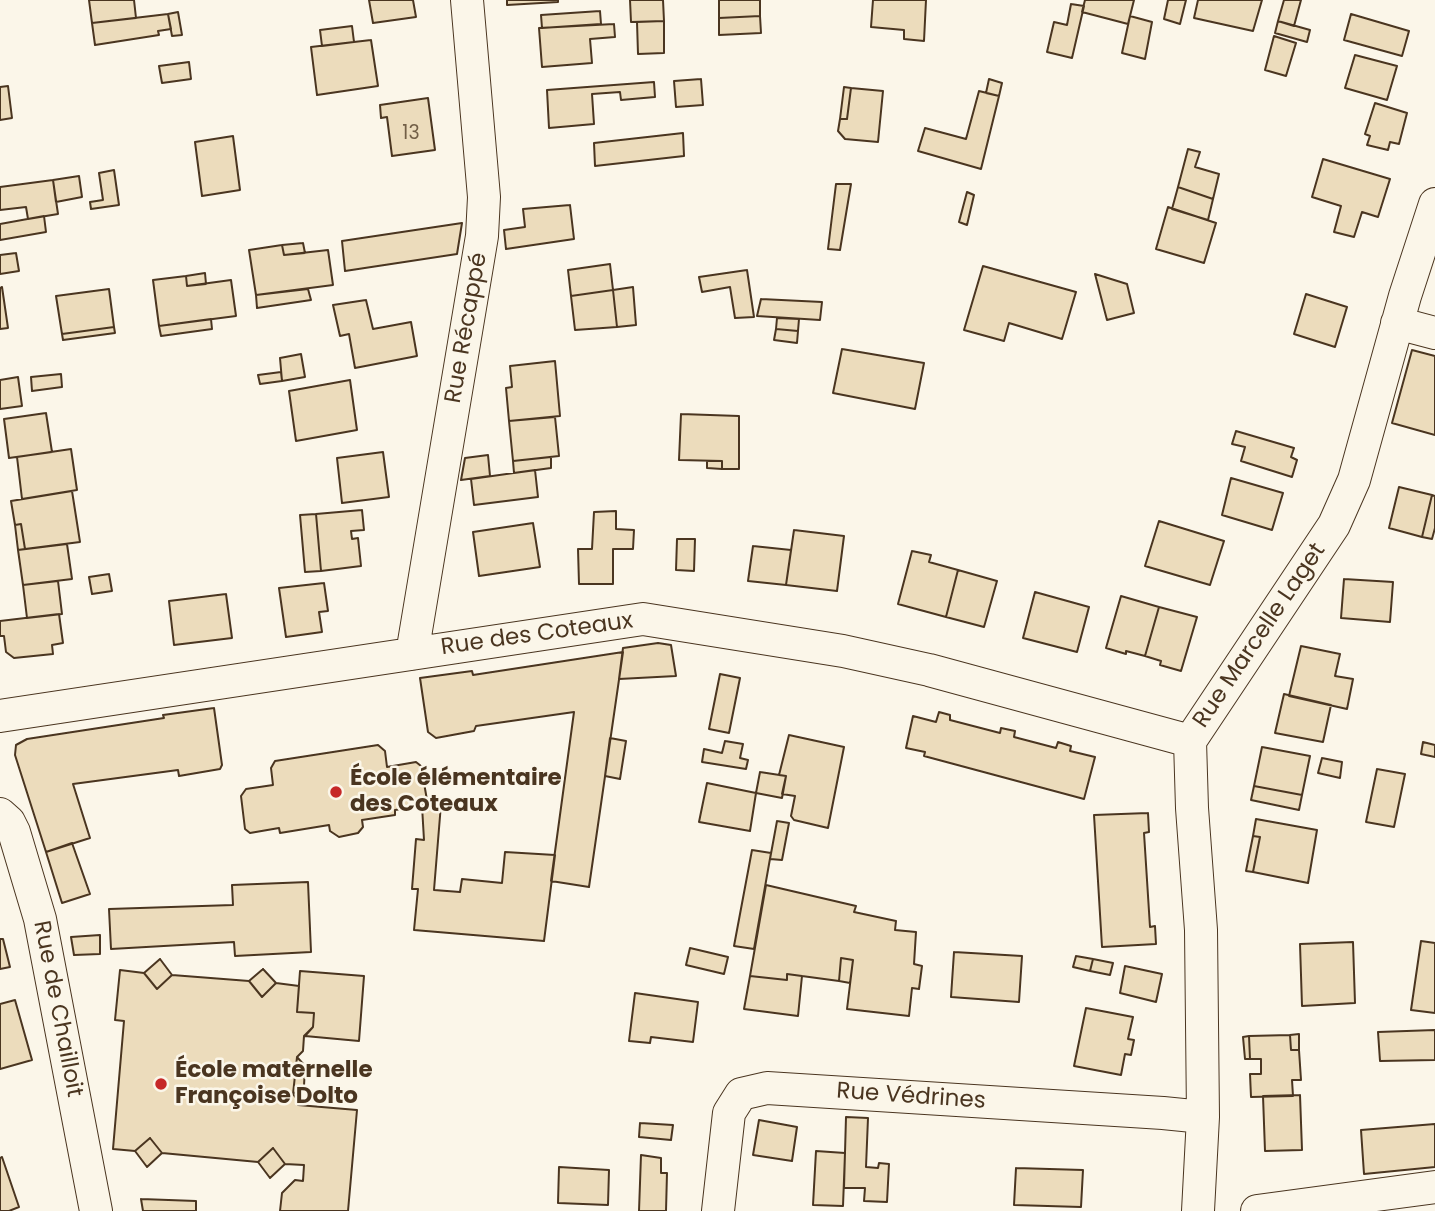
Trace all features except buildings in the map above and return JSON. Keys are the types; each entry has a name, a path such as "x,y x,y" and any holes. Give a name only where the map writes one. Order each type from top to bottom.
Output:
{"street":[{"name":"Rue Récappé","path":"412,654 482,236 484,197 467,0"},
{"name":"Rue Marcelle Laget","path":"1198,1211 1203,1117 1201,930 1190,741 1334,525 1354,480 1397,323 1435,204"},
{"path":"1397,323 1435,333"},
{"name":"Rue des Coteaux","path":"0,716 643,619 843,651 917,667 1190,741"},
{"name":"Rue de Chailloit","path":"0,814 9,822 14,832 40,919 96,1211"},
{"name":"Rue Védrines","path":"718,1211 729,1113 741,1094 766,1088 1203,1117"},
{"path":"1257,1211 1435,1187"}],"place":[{"name":"École élémentaire des Coteaux","path":"336,792"},
{"name":"École maternelle Françoise Dolto","path":"161,1084"}]}
